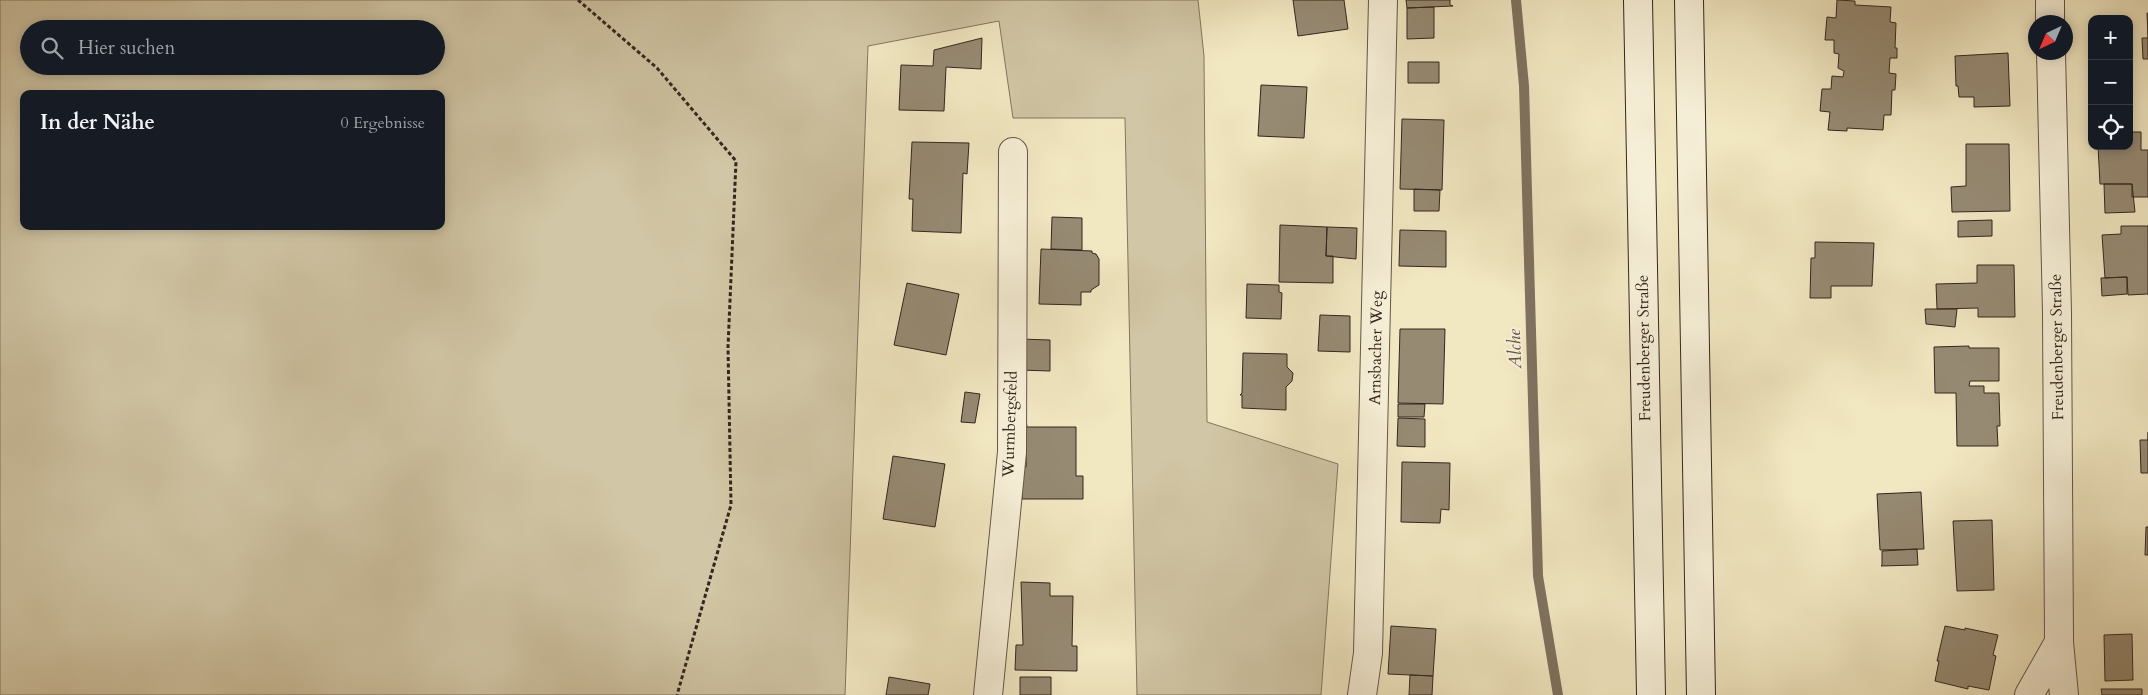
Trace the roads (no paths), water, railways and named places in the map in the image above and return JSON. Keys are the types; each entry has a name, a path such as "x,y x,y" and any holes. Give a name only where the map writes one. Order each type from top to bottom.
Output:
{"street":[{"name":"Arnsbacher Weg","path":"1362,695 1368,653 1383,0"},
{"name":"Freudenberger Straße","path":"1638,0 1651,695"},
{"path":"1689,0 1701,695"},
{"path":"2050,0 2050,15"},
{"name":"Freudenberger Straße","path":"2051,60 2057,313 2059,642 2064,695"},
{"name":"Wurmbergsfeld","path":"988,695 1012,452 1013,152"},
{"path":"2028,695 2059,642"}],"waterway":[{"name":"Alche","path":"1516,0 1524,86 1538,576 1558,695"}]}
